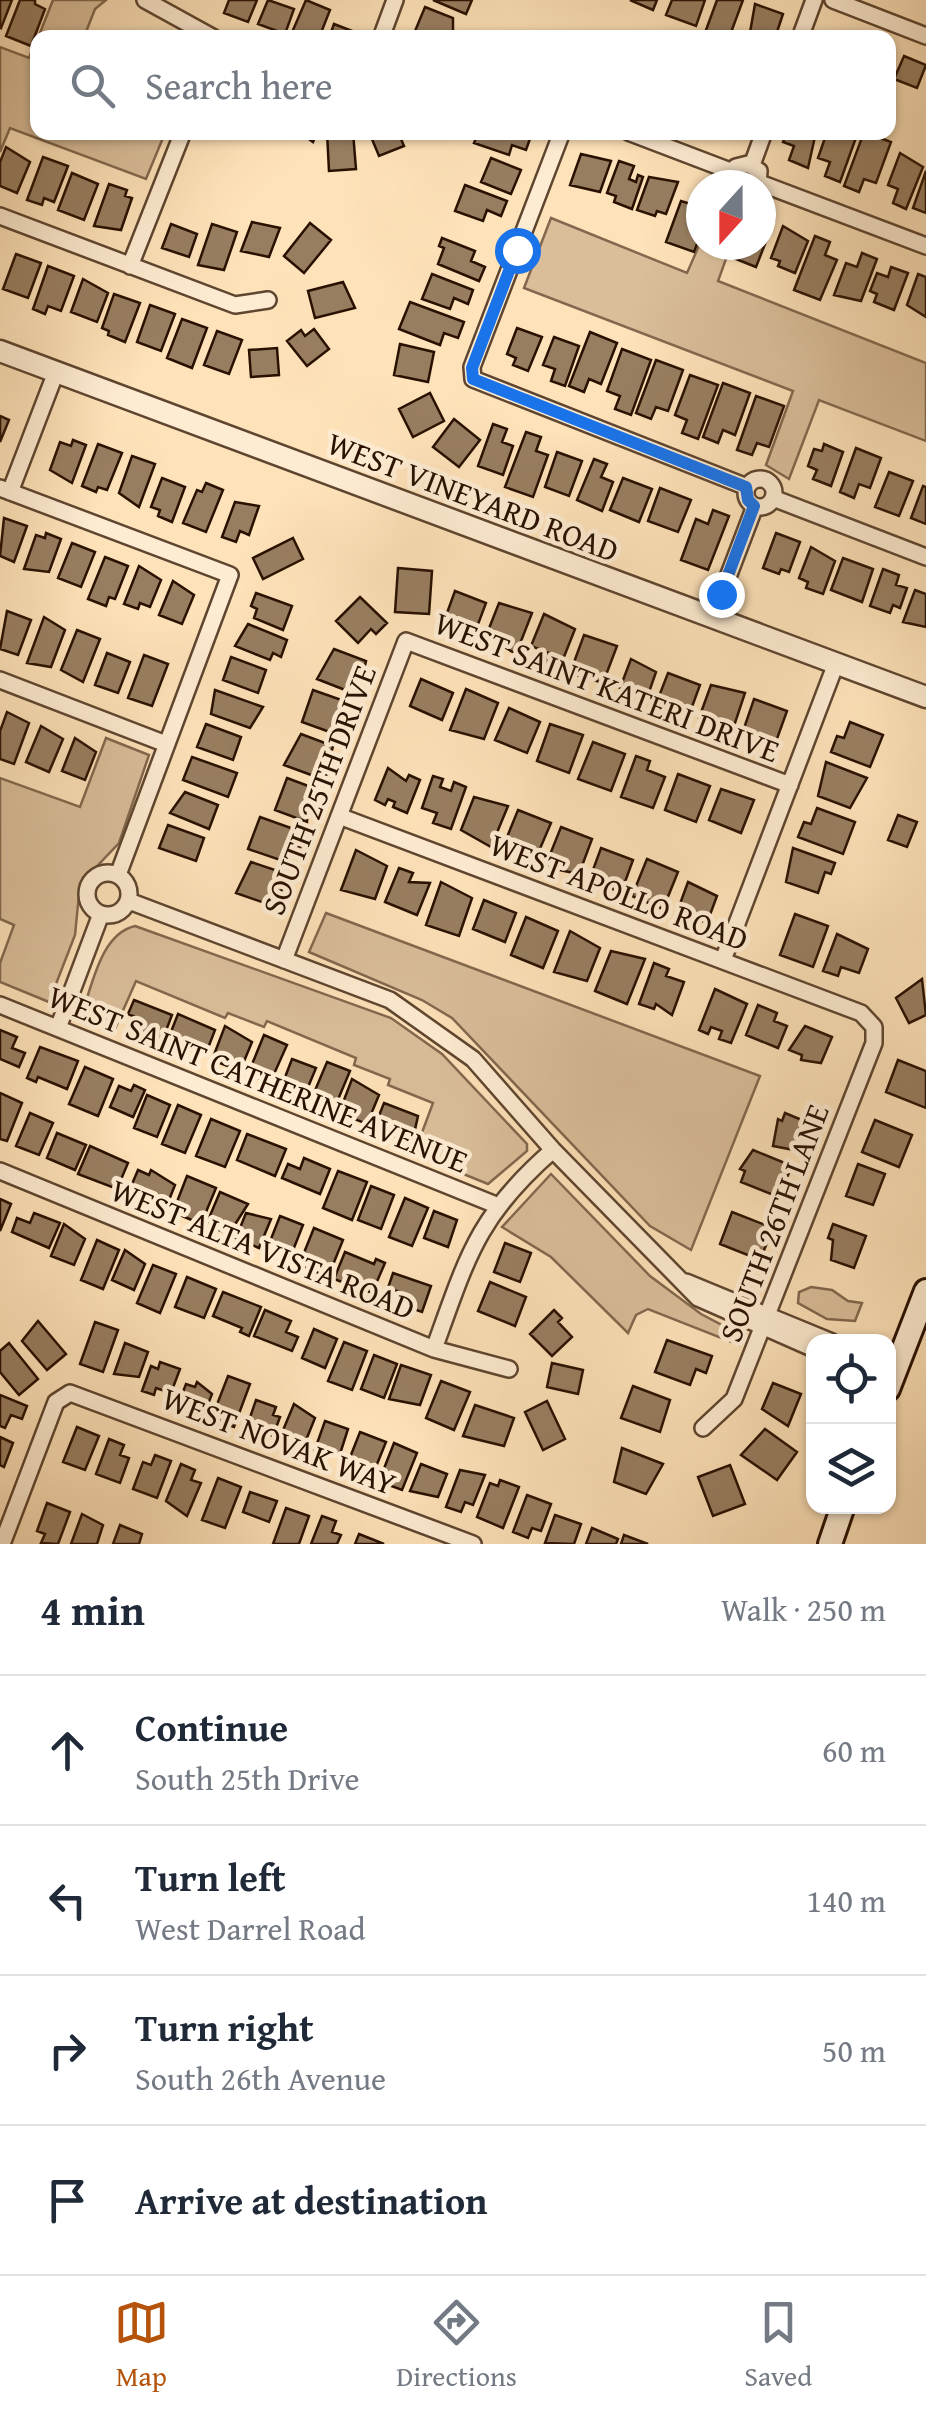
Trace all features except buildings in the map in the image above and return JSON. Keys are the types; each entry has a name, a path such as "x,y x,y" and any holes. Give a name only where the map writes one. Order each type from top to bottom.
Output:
{"main road":[{"path":"896,1361 926,1291"},
{"path":"830,1544 841,1514"}],"street":[{"path":"145,0 199,30"},
{"path":"383,30 395,0"},
{"path":"803,30 814,0"},
{"path":"833,0 926,36"},
{"path":"130,266 180,140"},
{"path":"559,140 472,368 473,379 746,487"},
{"path":"646,140 713,170"},
{"path":"752,165 761,140"},
{"path":"738,170 742,164 758,170"},
{"path":"776,190 926,246"},
{"path":"0,216 235,305 268,300"},
{"name":"WEST VINEYARD ROAD","path":"0,351 835,666 926,696"},
{"path":"56,372 5,490 230,575 118,875"},
{"path":"746,487 762,478 772,485 773,498"},
{"path":"746,487 748,500 754,506 764,506 773,498"},
{"path":"773,498 926,557"},
{"path":"712,619 754,506"},
{"name":"WEST SAINT KATERI DRIVE","path":"406,641 790,784"},
{"name":"SOUTH 25TH DRIVE","path":"284,960 406,641"},
{"path":"723,960 835,666"},
{"path":"0,680 166,744"},
{"name":"WEST APOLLO ROAD","path":"339,816 861,1013 874,1028"},
{"path":"99,875 118,875 128,885 128,901 118,913 102,914 89,903 88,887 99,875"},
{"path":"128,901 390,1000 473,1059 552,1150 698,1298 806,1334"},
{"path":"58,1028 102,914"},
{"name":"WEST SAINT CATHERINE AVENUE","path":"0,1005 496,1205"},
{"name":"SOUTH 26TH LANE","path":"704,1428 734,1399 874,1043 874,1028"},
{"path":"434,1350 471,1248 496,1205 552,1150"},
{"name":"WEST ALTA VISTA ROAD","path":"0,1171 434,1350 509,1369"},
{"path":"765,1322 806,1345"},
{"name":"WEST NOVAK WAY","path":"2,1544 56,1402 64,1395 78,1394 472,1544"}],"shaded area":[{"path":"53,0 106,0 95,9 87,30 41,30"},
{"path":"0,47 29,58 30,136 10,128 0,152"},
{"path":"42,140 162,140 146,179"},
{"path":"551,218 687,273 693,260 726,260 718,281 926,363 926,441 819,400 789,479 766,465 793,391 524,288"},
{"path":"106,738 149,755 119,843 80,884 75,935 49,1002 0,982 0,963 14,925 0,919 0,778 80,807"},
{"path":"326,913 760,1076 691,1250 650,1226 452,1018 422,1000 309,952"},
{"path":"135,926 391,1018 442,1054 527,1144 527,1151 488,1184 414,1154 433,1103 388,1085 390,1079 354,1065 356,1058 267,1021 264,1027 228,1013 225,1018 136,981 114,1031 84,1018 82,1013 106,949 123,931"},
{"path":"551,1174 650,1276 701,1314 739,1334 739,1345 648,1309 636,1315 628,1333 551,1257 502,1227"},
{"path":"811,1287 832,1290 848,1301 862,1303 855,1321 827,1319 798,1303 799,1292"}],"route":[{"path":"517,250 472,368 473,379 746,487 748,500 754,506 721,594"}]}
